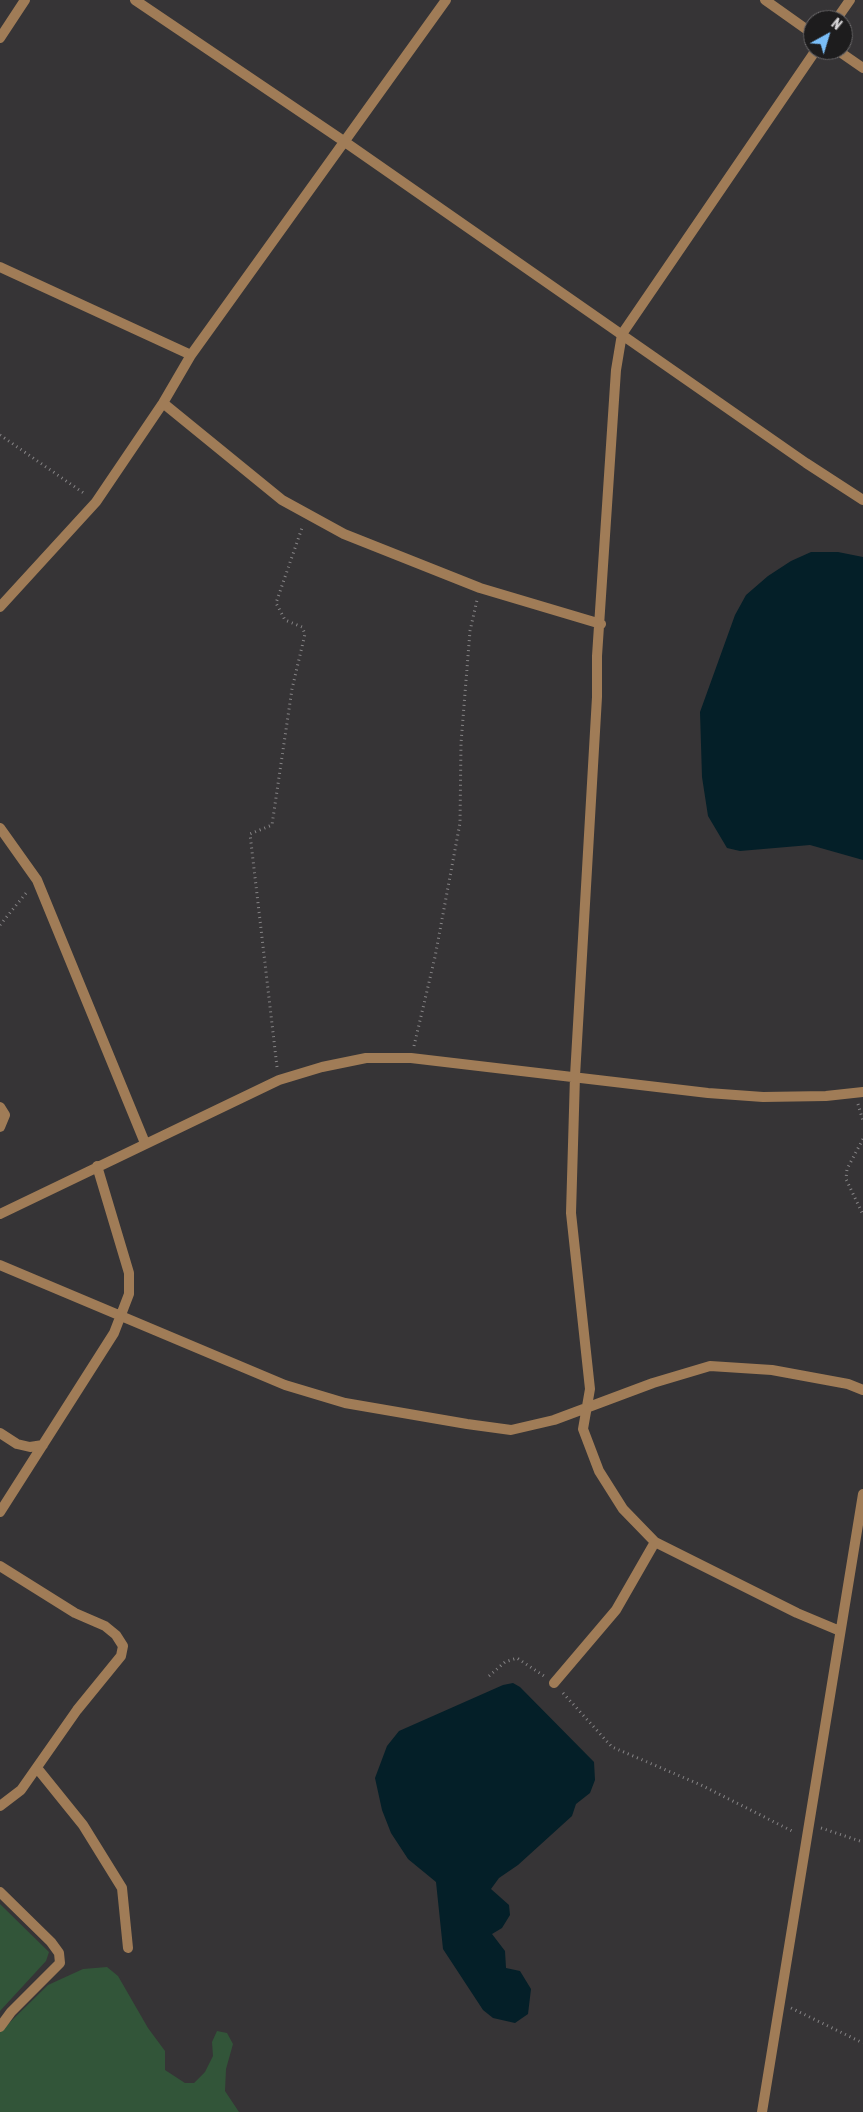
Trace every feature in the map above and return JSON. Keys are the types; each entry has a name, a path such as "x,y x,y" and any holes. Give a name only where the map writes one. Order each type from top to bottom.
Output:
{"street":[{"path":"0,38 25,0"},
{"path":"135,0 345,142 806,463 863,500"},
{"path":"0,607 96,502 163,403 191,355 446,0"},
{"path":"765,0 803,27"},
{"path":"809,60 622,334 616,370 597,656 597,697 574,1076 572,1213 590,1389 583,1429 598,1470 623,1509 655,1542 797,1613 840,1631"},
{"path":"851,60 863,68"},
{"path":"0,267 191,355"},
{"path":"163,403 282,500 306,515 344,534 480,588 600,624"},
{"path":"0,828 37,880 145,1143"},
{"path":"0,1214 279,1080 322,1067 366,1058 411,1058 708,1093 763,1097 826,1096 863,1092"},
{"path":"0,1106 5,1115 0,1127"},
{"path":"0,1512 114,1334 129,1294 129,1273 97,1166"},
{"path":"0,1265 285,1385 345,1402 511,1430 587,1409 653,1383 710,1366 772,1370 848,1384 863,1390"},
{"path":"0,1433 17,1444 43,1445"},
{"path":"762,2112 863,1494"},
{"path":"554,1683 616,1610 655,1542"},
{"path":"0,1566 75,1613 105,1626 116,1635 123,1646 121,1656 77,1710 21,1790 0,1806"},
{"path":"37,1768 83,1825 122,1888 128,1948"},
{"path":"0,1892 51,1942 59,1952 60,1963 12,2012 0,2027"}],"path":[{"path":"0,434 96,502"},
{"path":"279,1080 250,834 272,825 292,689 305,634 302,627 285,620 276,604 306,515"},
{"path":"411,1058 437,948 460,823 461,743 470,631 480,588"},
{"path":"0,925 37,880"},
{"path":"863,1139 847,1169 846,1179 863,1215"},
{"path":"489,1676 505,1662 517,1658 554,1683 612,1747 701,1786 806,1838"},
{"path":"809,1823 863,1842"},
{"path":"780,2003 863,2043"}],"green space":[{"path":"0,1904 49,1952 46,1961 0,2011"},
{"path":"107,1967 118,1976 148,2028 165,2051 165,2070 185,2083 194,2083 205,2072 213,2056 212,2042 217,2031 227,2033 233,2044 226,2069 225,2091 239,2112 0,2112 0,2025 4,2028 48,1985 83,1969"}],"water":[{"path":"811,552 838,552 863,557 863,860 810,845 740,851 727,848 708,816 702,777 700,712 735,615 746,595 768,576 791,561"},
{"path":"513,1683 520,1687 594,1762 595,1780 590,1793 576,1804 572,1816 518,1865 499,1878 491,1889 509,1905 510,1915 502,1928 492,1934 505,1951 506,1968 520,1971 531,1989 528,2014 515,2023 493,2018 483,2010 443,1949 436,1882 408,1859 391,1833 382,1810 375,1778 387,1746 399,1731 503,1685"}]}
